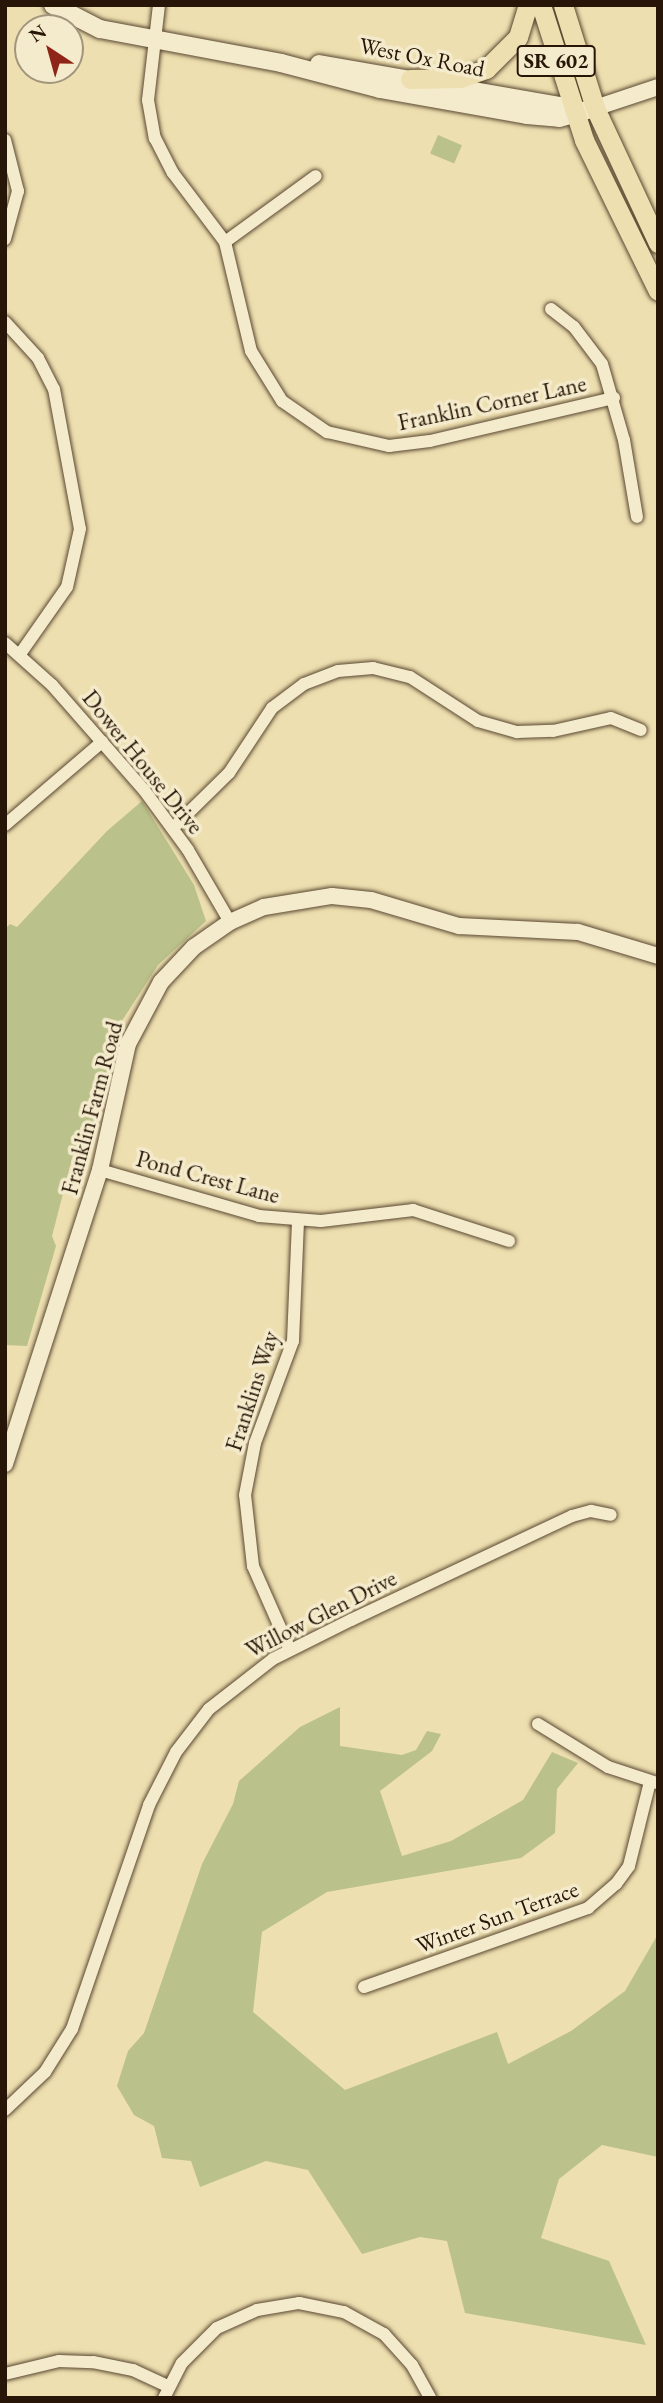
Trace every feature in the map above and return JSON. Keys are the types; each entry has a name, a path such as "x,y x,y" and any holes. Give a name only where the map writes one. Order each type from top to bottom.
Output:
{"main road":[{"name":"West Ox Road","path":"53,5 100,29 281,63 380,89 527,115 595,108"},
{"path":"410,79 452,79 486,69 518,37 528,5"},
{"name":"SR 602","path":"541,5 573,112"},
{"name":"SR 602","path":"564,5 595,108"},
{"name":"West Ox Road","path":"281,63 356,68 573,112"},
{"path":"595,108 658,243"},
{"path":"573,112 658,291"}],"street":[{"name":"Franklin Corner Lane","path":"159,5 148,100 155,138 173,173 225,242 259,370 282,401 327,432 367,444 411,444 614,398"},
{"path":"595,108 658,87"},
{"path":"5,140 18,191 5,239"},
{"path":"225,242 316,176"},
{"path":"551,309 594,350 614,398 637,517"},
{"path":"5,322 38,358 54,389 80,529 67,587 20,654"},
{"name":"Dower House Drive","path":"5,643 20,654 102,742 173,828 230,922"},
{"path":"173,828 229,773 272,708 303,684 338,671 373,668 410,677 478,721 517,732 553,731 611,718 640,730"},
{"path":"5,825 102,742"},
{"name":"Franklin Farm Road","path":"5,1464 100,1170 128,1044 147,1003 176,964 230,922 286,901 346,896 458,926 578,932 654,952"},
{"name":"Pond Crest Lane","path":"100,1170 259,1216 298,1221 413,1210 509,1241"},
{"name":"Franklins Way","path":"290,1650 253,1566 245,1494 255,1443 293,1341 298,1221"},
{"name":"Willow Glen Drive","path":"5,2110 45,2072 72,2029 149,1805 176,1752 228,1690 290,1650 572,1516 591,1511 611,1515"},
{"path":"538,1724 587,1756 654,1782"},
{"name":"Winter Sun Terrace","path":"364,1987 588,1909 616,1884 629,1867 654,1782"},
{"path":"5,2374 59,2361 93,2362 133,2370 166,2392 192,2349 217,2328 257,2309 299,2303 344,2312 384,2334 412,2365 430,2398"}],"green space":[{"path":"438,135 462,145 454,164 430,153"},
{"path":"142,801 194,885 206,921 158,965 118,1027 95,1136 84,1149 74,1151 52,1236 56,1246 27,1346 5,1345 5,929 10,924 17,927 107,831"},
{"path":"340,1707 340,1746 402,1755 416,1750 427,1731 441,1734 432,1751 380,1791 402,1856 451,1841 523,1800 552,1752 578,1763 557,1789 555,1833 521,1858 327,1892 262,1932 253,2012 345,2090 497,2032 508,2064 571,2031 625,1991 658,1934 658,2157 602,2145 559,2179 541,2238 609,2261 646,2345 465,2313 447,2241 420,2237 362,2254 308,2170 266,2161 200,2187 191,2161 162,2158 154,2126 134,2115 117,2086 128,2051 144,2033 202,1864 233,1804 239,1781 300,1727"}]}
